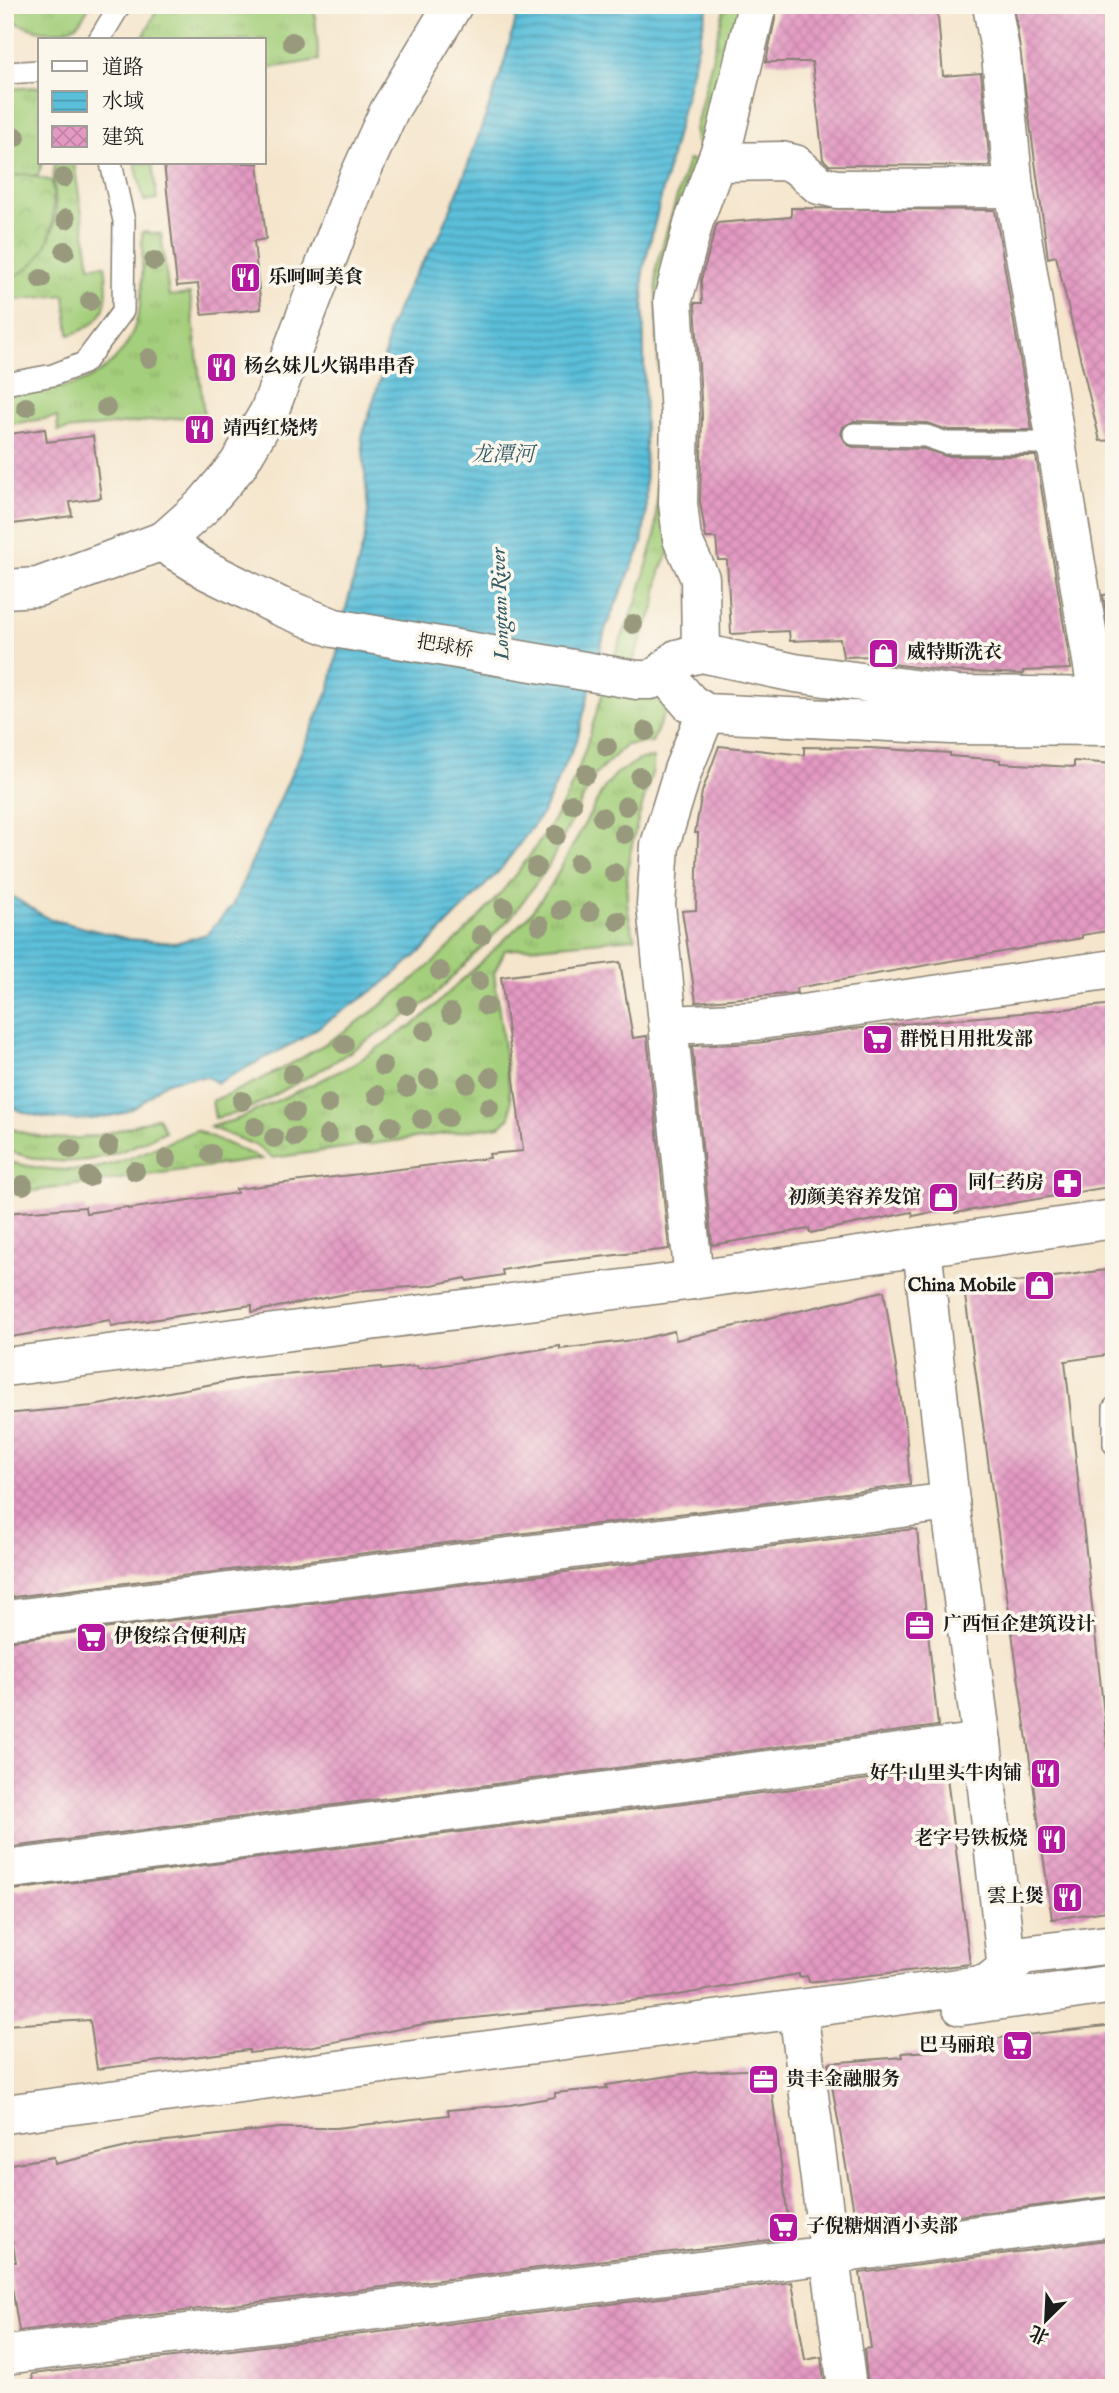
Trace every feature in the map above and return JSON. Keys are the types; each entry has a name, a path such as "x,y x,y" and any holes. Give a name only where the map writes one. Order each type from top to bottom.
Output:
{"street":[{"path":"5,589 38,587 165,540 203,506 238,465 269,412 358,181 389,111 453,5"},
{"path":"757,5 718,162 694,220 673,300 680,415 678,503 682,538 700,578 701,653 794,673 958,695 1108,707"},
{"path":"992,5 1001,56 1014,188 1056,443 1108,707"},
{"path":"718,162 782,161 796,164 818,185 836,189 1014,188"},
{"name":"把球桥","path":"165,540 208,571 288,610 334,628 638,680 651,680 677,659 701,653"},
{"path":"663,672 690,703 706,713 951,725 1108,707"},
{"path":"694,1280 656,905 660,845 683,770 706,713"},
{"path":"670,1025 754,1021 1114,969"},
{"path":"5,1367 694,1280 1114,1219"},
{"path":"922,1247 950,1503 982,1742 1008,1985"},
{"path":"5,1620 950,1503"},
{"path":"5,1870 982,1742"},
{"path":"1008,1985 1023,1955 1114,1944"},
{"path":"5,2136 799,2020 1008,1985 1114,1984"},
{"path":"5,2114 799,2020"},
{"path":"799,2020 847,2388"},
{"path":"5,2355 830,2255 1114,2217"}],"lane":[{"path":"100,38 120,5"},
{"path":"5,73 38,72"},
{"path":"5,384 52,375 84,363 123,311 124,221 111,164"},
{"path":"854,434 926,436 946,443 1056,443"},
{"path":"1114,1408 1114,1444"}],"green space":[{"path":"5,5 90,5 77,24 69,29 50,32 20,24 5,13"},
{"path":"159,5 314,5 319,60 266,69 266,38 143,38"},
{"path":"725,5 751,5 705,147 696,142 695,130"},
{"path":"38,87 38,164 42,164 38,175 5,178 5,89"},
{"path":"688,160 697,161 698,186 672,546 660,572 655,605 629,671 610,666 638,598 655,536 660,445 656,268"},
{"path":"54,164 74,164 90,266 105,265 107,289 104,309 92,324 69,335 65,295 5,301 5,281 31,262 51,233 56,213"},
{"path":"135,164 152,164 157,199 144,201"},
{"path":"25,174 52,181 52,228 42,253 21,273 5,281 5,178"},
{"path":"142,232 161,234 169,296 190,294 204,415 58,431 57,417 10,424 5,394 76,384 100,372 117,358 129,341 141,301"},
{"path":"605,686 663,696 665,712 652,742 626,745 595,775 548,867 512,916 429,1001 328,1066 260,1103 238,1113 215,1118 212,1101 263,1078 362,1019 452,945 492,903 528,858 567,796 580,766"},
{"path":"653,758 653,770 635,832 627,875 629,917 635,938 505,950 494,973 511,1101 510,1117 500,1126 273,1158 255,1145 209,1127 238,1119 351,1066 421,1019 527,918 552,884 604,788 616,774 641,759"},
{"path":"158,1117 165,1131 125,1150 88,1160 49,1161 5,1150 5,1126 45,1137 82,1138 101,1135"},
{"path":"196,1130 262,1159 5,1195 5,1161 61,1170 83,1170 124,1160"}],"water":[{"name":"龙潭河","path":"520,5 708,5 643,271 646,513 642,544 606,627 577,740 542,814 500,870 424,949 383,984 298,1041 217,1083 208,1077 172,1081 161,1086 132,1109 101,1118 51,1118 5,1104 5,892 49,919 129,939 175,943 207,934 232,906 330,688 346,608 365,537 368,511 362,437 382,373 389,328 410,282 440,235 464,176 501,73"}],"building":[{"path":"778,5 796,5 797,8 937,5 943,76 981,73 990,166 829,165 823,159 812,62 766,62"},
{"path":"1014,5 1114,5 1114,440 1100,441 1056,256 1048,258"},
{"path":"164,164 258,164 266,239 254,241 261,309 202,315 198,284 177,286"},
{"path":"791,208 995,210 1032,430 948,430 927,423 854,421 843,427 841,434 847,445 854,447 924,449 946,456 1036,456 1071,669 1023,671 1023,674 946,671 876,662 875,656 843,657 840,639 790,641 789,631 731,634 727,560 718,560 716,538 706,538 700,502 702,414 695,303 702,303 701,280 717,223 791,217"},
{"path":"45,429 47,442 93,436 101,498 70,502 72,516 5,525 5,447 11,447 9,434"},
{"path":"1114,594 1114,658 1103,595"},
{"path":"719,746 804,755 804,747 870,748 950,753 950,756 1000,760 1000,763 1074,767 1074,761 1114,764 1114,930 1082,935 1082,938 796,988 797,993 696,1002 682,911 696,910 698,833 695,833 702,792"},
{"path":"620,962 633,1038 647,1036 669,1249 545,1263 502,1270 503,1275 467,1281 466,1278 427,1286 366,1290 252,1312 252,1305 111,1326 110,1320 5,1338 5,1213 85,1207 86,1213 128,1209 237,1193 236,1189 490,1158 489,1154 523,1151 501,977"},
{"path":"1114,1006 1114,1186 955,1213 954,1208 913,1216 912,1212 810,1233 809,1229 712,1245 692,1046 757,1043 851,1029"},
{"path":"1114,1269 1114,1354 1065,1361 1114,1805 1114,1910 1052,1919 964,1289"},
{"path":"884,1291 906,1431 910,1485 5,1598 5,1414 93,1406 245,1378 381,1367 381,1370 417,1366 418,1369 560,1346 560,1349 641,1339 674,1331 676,1340"},
{"path":"917,1530 938,1726 5,1848 5,1641"},
{"path":"946,1769 970,1964 809,1982 807,1976 799,1977 799,1974 667,1997 429,2023 309,2047 249,2053 249,2050 97,2069 90,2020 5,2025 5,1891"},
{"path":"1114,2025 1114,2196 857,2229 828,2063 903,2057 902,2053 931,2051 930,2046"},
{"path":"769,2069 790,2235 786,2238 19,2331 8,2262 16,2262 5,2202 5,2165 54,2157 55,2164 140,2144 280,2128 336,2128 449,2115 448,2110 510,2105 555,2097 555,2093 607,2088 606,2085 697,2072"},
{"path":"1114,2239 1114,2388 868,2388 864,2349 871,2348 860,2273"},
{"path":"792,2282 805,2360 821,2357 825,2388 34,2388 32,2374"}],"place":[{"name":"乐呵呵美食","path":"245,278"},
{"name":"杨幺妹儿火锅串串香","path":"221,367"},
{"name":"靖西红烧烤","path":"200,429"},
{"name":"威特斯洗衣","path":"884,653"},
{"name":"群悦日用批发部","path":"877,1040"},
{"name":"同仁药房","path":"1067,1183"},
{"name":"初颜美容养发馆","path":"944,1198"},
{"name":"China Mobile","path":"1039,1286"},
{"name":"广西恒企建筑设计","path":"920,1625"},
{"name":"伊俊综合便利店","path":"91,1637"},
{"name":"好牛山里头牛肉铺","path":"1045,1774"},
{"name":"老字号铁板烧","path":"1051,1839"},
{"name":"雲上煲","path":"1067,1897"},
{"name":"巴马丽琅","path":"1018,2046"},
{"name":"贵丰金融服务","path":"763,2080"},
{"name":"子倪糖烟酒小卖部","path":"783,2227"}],"water label":[{"name":"Longtan River","path":"501,604"}]}
